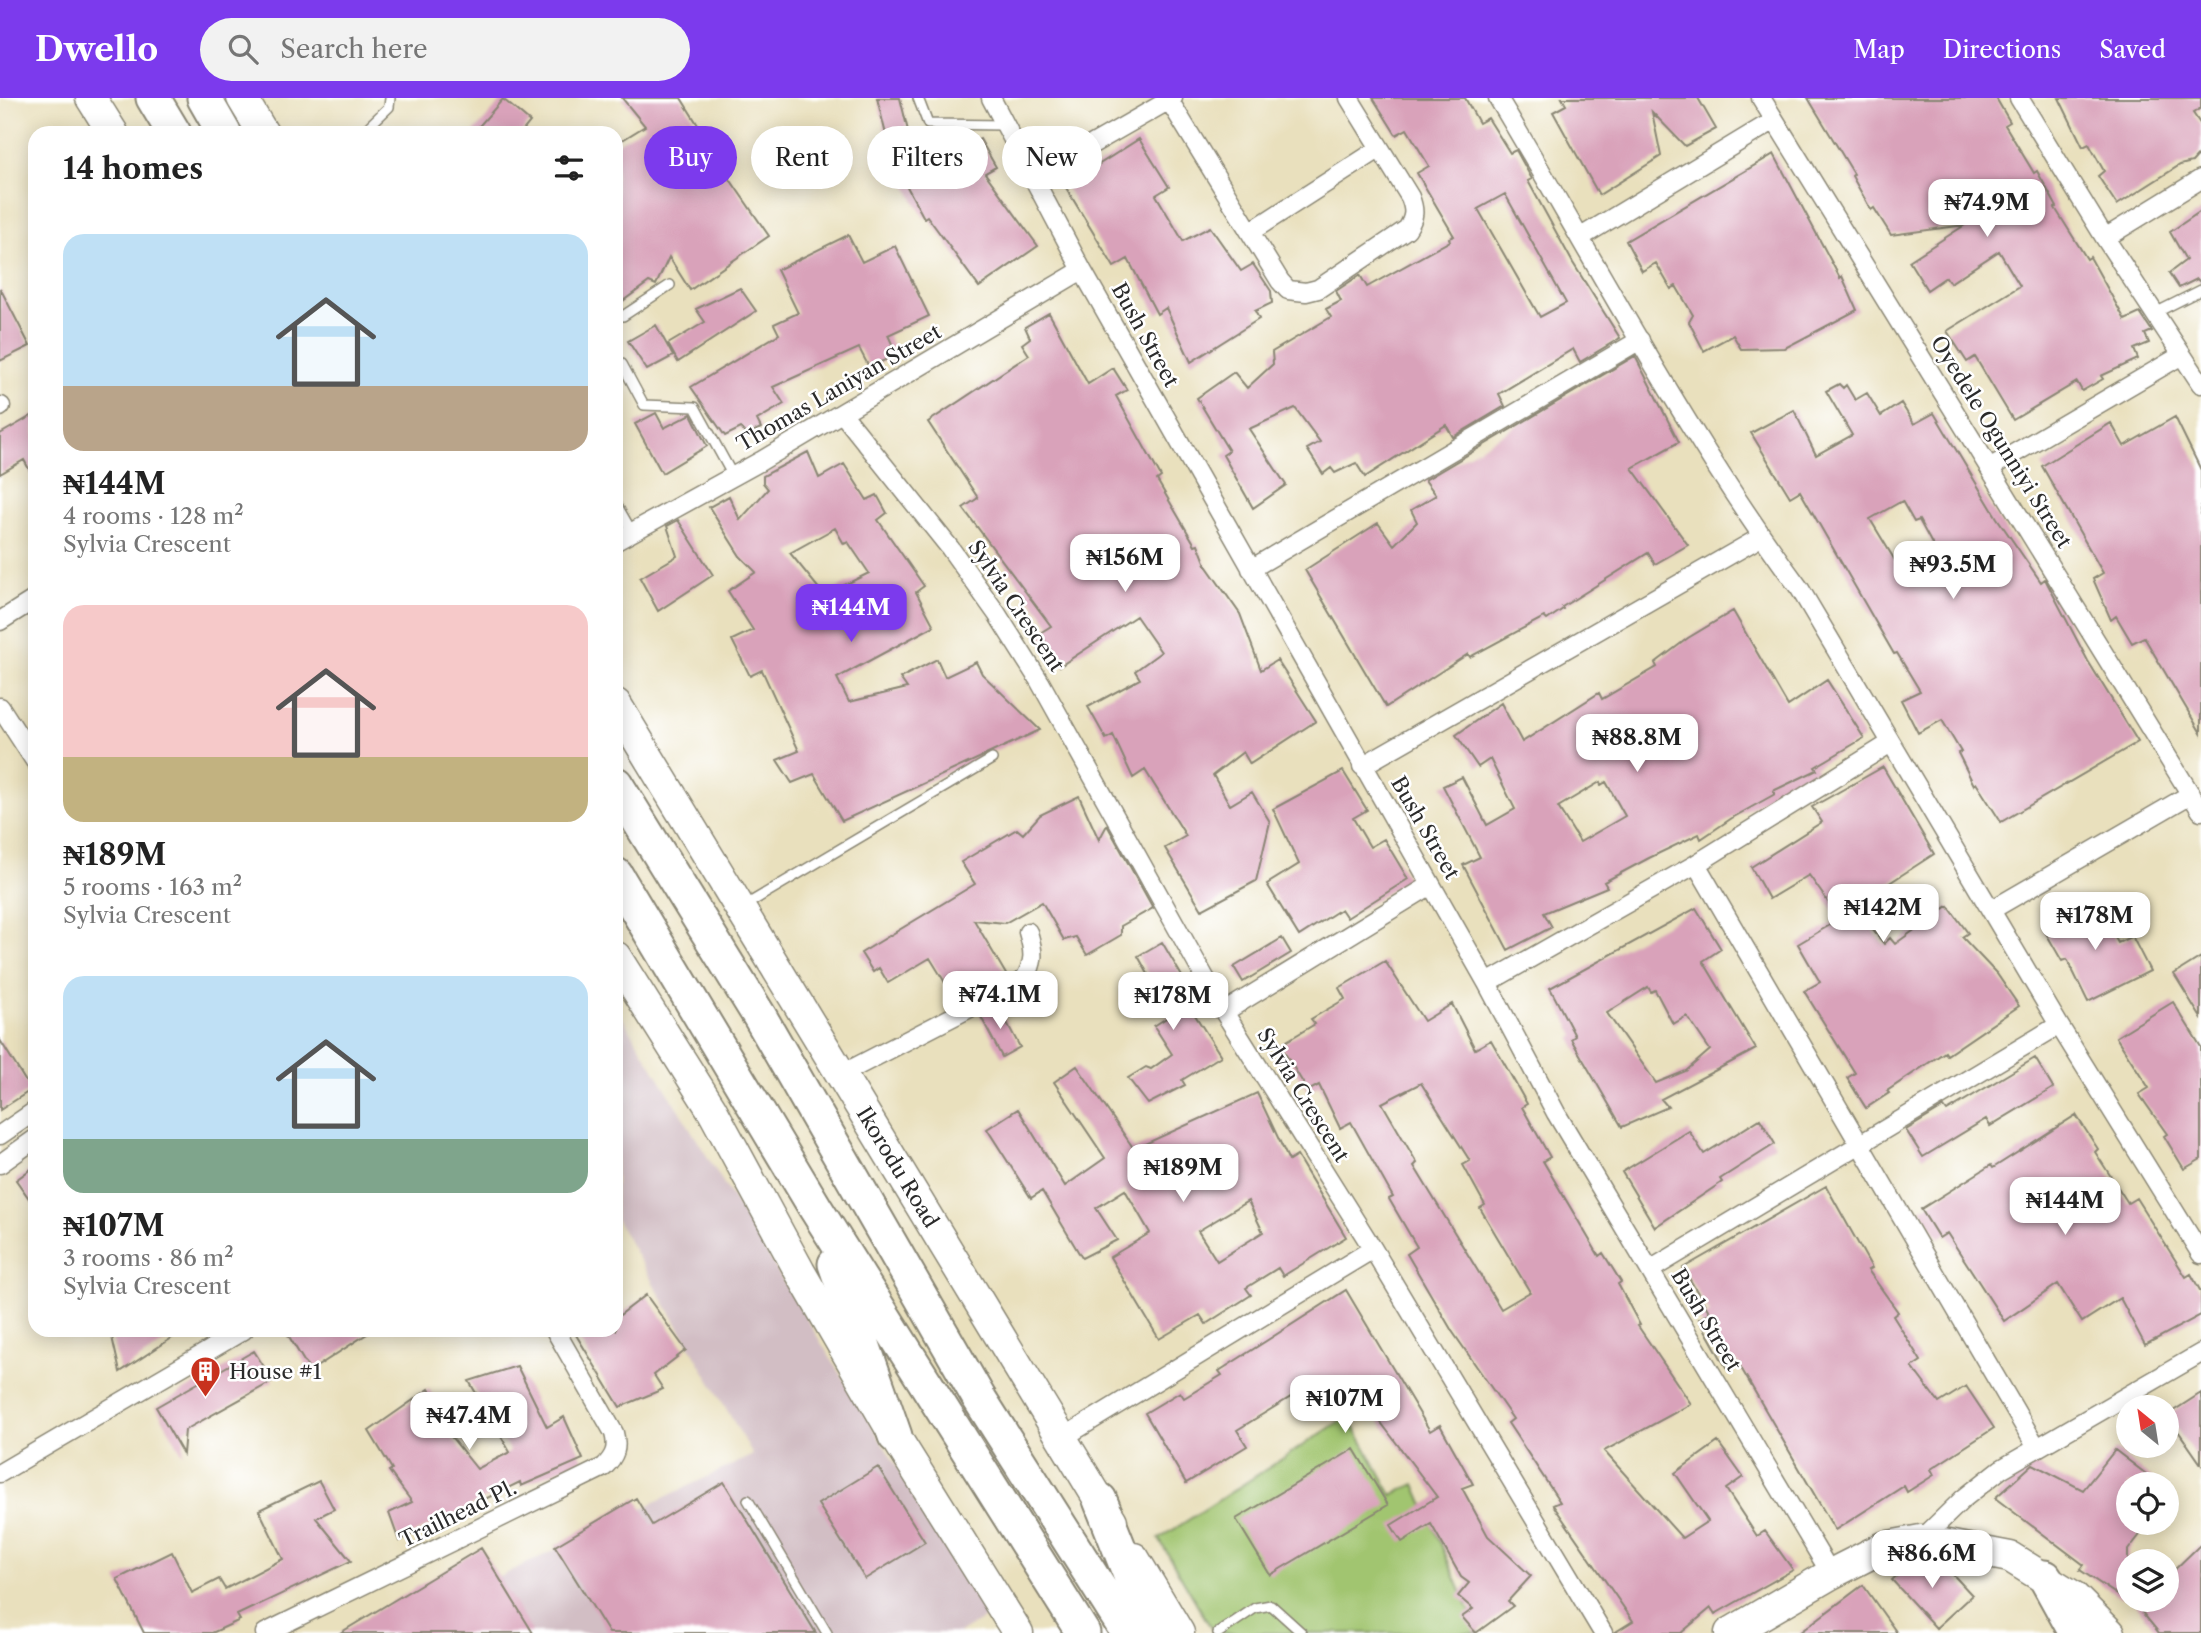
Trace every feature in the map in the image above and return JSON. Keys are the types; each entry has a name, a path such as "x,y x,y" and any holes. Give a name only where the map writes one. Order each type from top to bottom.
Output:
{"highway":[{"path":"153,98 170,126"},
{"path":"204,98 221,126"},
{"name":"Ikorodu Road","path":"623,796 760,1017 979,1398 1128,1633"},
{"path":"623,887 816,1209 1083,1633"},
{"path":"816,1209 895,1436"},
{"path":"1100,1500 1153,1633"},
{"path":"2045,1577 2076,1633"}],"main road":[{"path":"92,98 109,126"},
{"path":"242,98 259,126"},
{"name":"Ikorodu Road","path":"623,716 840,1075 1064,1437 1179,1633"},
{"path":"623,968 711,1108 800,1272 895,1436 1018,1633"},
{"path":"1730,1633 1831,1574 1884,1547 1921,1540 2010,1557 2073,1596 2110,1633"}],"street":[{"name":"Bush Street","path":"991,98 1006,125"},
{"path":"1102,139 1171,99 1250,232 1288,290 1306,292 1318,289 1408,229 1413,221 1415,209 1410,197 1349,98"},
{"path":"1498,98 1640,340 1761,537 1800,590 1889,744 1993,909 2059,1025 2201,1254"},
{"name":"Oyedele Ogunniyi Street","path":"1760,98 2201,811"},
{"path":"2019,98 2201,384"},
{"path":"1581,237 1773,121"},
{"path":"1250,232 1379,149"},
{"path":"2105,237 2201,179"},
{"name":"Bush Street","path":"1041,189 1082,270 1487,983 1556,1113 1831,1574"},
{"name":"Thomas Laniyan Street","path":"624,536 842,413 1082,270"},
{"path":"1251,569 1640,340"},
{"path":"1990,467 2182,355"},
{"name":"Sylvia Crescent","path":"842,413 943,538 998,614 1040,682 1224,1012 1373,1249 1602,1633"},
{"path":"1363,766 1761,537"},
{"path":"0,621 28,603"},
{"path":"0,707 28,750"},
{"path":"1487,983 1696,864 1889,744"},
{"path":"1993,909 2191,794"},
{"path":"1696,864 2037,1448"},
{"path":"1224,1012 1431,885"},
{"path":"840,1075 1024,980 1033,966 1035,954 1028,932"},
{"path":"1650,1270 1859,1142 2059,1025"},
{"path":"0,1135 28,1116"},
{"path":"0,1164 28,1144"},
{"path":"1064,1437 1373,1249"},
{"path":"0,1473 232,1337"},
{"name":"Trailhead Pl.","path":"265,1633 604,1467 613,1458 617,1445 614,1433 559,1337"},
{"path":"1921,1540 1991,1476 2201,1353"}],"lane":[{"path":"369,126 388,107 390,98"},
{"path":"918,98 928,124 1006,125"},
{"path":"623,316 670,285"},
{"path":"2155,313 2201,289"},
{"path":"623,366 644,405 695,407 733,476"},
{"path":"739,909 992,759"},
{"path":"748,1500 827,1633"},
{"path":"1218,1633 1255,1608 1271,1605 1302,1633"}],"shaded area":[{"path":"623,1018 988,1616 959,1633 382,1633 753,1455 623,1231"}],"green space":[{"path":"1348,1416 1392,1495 1415,1484 1479,1633 1214,1633 1159,1539"}],"building":[{"path":"622,98 681,98 699,126 645,126"},
{"path":"877,98 900,98 907,126 884,126"},
{"path":"1373,98 1465,98 1479,123 1488,118 1510,153 1516,150 1532,179 1528,181 1573,263 1620,338 1580,362 1573,349 1499,394 1505,406 1453,437 1446,425 1365,477 1356,463 1335,473 1331,468 1323,474 1307,449 1320,442 1295,408 1249,429 1286,485 1253,508 1223,455 1229,451 1197,398 1234,372 1247,388 1273,364 1272,352 1331,317 1326,309 1341,301 1336,291 1360,275 1367,287 1450,241 1449,238 1454,236 1417,173 1429,166 1407,129 1396,135","holes":["1505,194 1566,303 1540,317 1478,209"]},
{"path":"1562,98 1698,98 1716,129 1685,146 1652,112 1661,156 1599,195 1553,112 1566,105"},
{"path":"1808,98 1996,98 2010,122 2005,125 2034,173 2037,171 2057,207 2055,208 2087,259 2090,257 2125,320 2140,313 2152,331 2145,334 2149,343 2134,349 2138,359 2101,376 2103,379 2082,391 2077,382 2013,420 1975,357 1967,362 1947,331 2020,286 1999,251 1950,283 1946,277 1927,290 1909,261 1965,225 1891,235 1874,208 1871,210 1852,176 1854,174"},
{"path":"2059,98 2201,98 2201,108 2193,113 2201,125 2201,152 2192,162 2180,165 2117,205 2098,176 2104,171 2089,144 2083,147"},
{"path":"503,99 530,122 527,126 479,126"},
{"path":"644,127 644,189 737,189 769,236 690,290 669,257 656,285 649,282 623,301 623,140"},
{"path":"1139,139 1169,187 1156,195 1183,241 1210,227 1241,271 1253,264 1271,291 1272,303 1255,311 1259,319 1191,362 1166,308 1157,314 1128,259 1114,267 1067,189 1102,189 1102,162"},
{"path":"988,153 996,167 988,171"},
{"path":"1774,154 1840,278 1842,276 1857,310 1785,348 1741,349 1733,335 1704,351 1689,322 1693,315 1676,286 1671,289 1656,263 1642,271 1626,241"},
{"path":"988,177 1038,246 979,287 927,216 924,218 908,189 988,189"},
{"path":"2201,211 2201,283 2197,279 2179,288 2169,273 2186,260 2170,232"},
{"path":"848,235 862,262 895,246 929,316 888,335 897,355 869,367 859,348 773,387 784,404 757,420 761,428 746,435 741,428 725,436 691,387 779,334 774,324 798,313 777,270"},
{"path":"0,288 28,347 0,361"},
{"path":"740,288 756,311 678,362 668,344 705,322 696,309"},
{"path":"1049,313 1088,384 1113,368 1127,390 1116,396 1161,477 1157,480 1195,545 1198,544 1207,567 1240,614 1261,670 1277,660 1316,721 1250,764 1243,752 1213,775 1230,805 1252,792 1270,822 1256,881 1202,910 1165,848 1186,836 1145,770 1133,778 1113,735 1106,739 1088,707 1140,679 1135,671 1161,652 1136,616 1060,666 1040,633 1051,626 963,508 978,498 928,422 1029,355 1022,344 1030,338 1025,327"},
{"path":"656,325 673,356 647,370 628,341"},
{"path":"1635,356 1679,442 1632,468 1688,545 1655,564 1648,553 1562,607 1563,609 1547,620 1544,617 1470,657 1468,654 1386,707 1305,570 1378,523 1394,545 1417,522 1411,510 1436,495 1425,480"},
{"path":"1839,384 1843,388 1846,385 1855,400 1867,393 1881,416 1901,403 1914,424 1934,413 1997,518 2041,582 2045,579 2088,661 2138,742 2001,822 1976,783 1974,785 1958,753 1961,752 1942,720 1918,733 1901,700 1920,691 1897,653 1894,654 1800,491 1790,497 1751,433 1794,410 1816,455 1852,435 1826,391","holes":["1902,501 1914,522 1919,520 1938,555 1938,560 1905,577 1870,519"]},
{"path":"656,413 664,428 691,414 707,446 662,473 635,424"},
{"path":"2175,417 2201,470 2201,733 2144,637 2132,643 2116,616 2111,620 2093,579 2103,573 2042,466 2111,423 2124,446"},
{"path":"28,418 28,467 24,460 0,474 0,434"},
{"path":"808,452 819,478 844,464 867,500 877,495 887,513 878,520 924,586 916,592 934,626 837,678 849,702 907,688 900,678 937,659 945,677 976,662 982,674 1040,730 842,821 814,774 792,783 777,760 799,751 762,670 750,676 732,640 753,630 728,591 756,572 740,556 709,507 729,496 740,520 768,489 763,483 763,476","holes":["835,528 844,544 848,542 869,573 824,595 790,553"]},
{"path":"678,520 713,575 658,611 640,578 677,556 667,526"},
{"path":"1733,611 1788,706 1827,680 1864,738 1815,767 1817,770 1773,791 1775,794 1701,839 1699,834 1604,882 1607,887 1544,913 1552,927 1508,950 1463,865 1480,857 1443,786 1462,777 1487,825 1515,809 1490,759 1478,767 1456,735 1501,703 1522,742 1599,693 1602,699 1657,667 1655,663 1688,638","holes":["1600,782 1601,785 1606,782 1625,816 1580,842 1558,807"]},
{"path":"1883,767 1934,854 1854,906 1884,944 1890,938 1895,944 1948,906 1968,933 1962,937 1997,974 2019,1006 1947,1055 1945,1052 1866,1108 1847,1078 1855,1073 1804,991 1820,982 1798,944 1840,919 1809,875 1769,899 1751,867 1822,822 1812,807"},
{"path":"1343,771 1367,810 1353,818 1370,847 1384,839 1408,879 1347,918 1341,909 1299,936 1267,884 1299,864 1273,809"},
{"path":"1079,796 1099,840 1107,825 1153,908 1121,926 1121,935 1087,955 1076,937 1064,940 1042,902 1005,923 974,920 1007,976 957,1002 930,958 888,983 879,968 873,972 861,953 975,884 961,862 1017,829 1023,834 1040,815"},
{"path":"2094,900 2118,943 2132,936 2150,971 2088,1002 2067,959 2062,961 2043,928"},
{"path":"1696,908 1721,949 1703,961 1756,1049 1661,1099 1668,1107 1622,1127 1571,1039 1575,1036 1550,988","holes":["1648,987 1651,992 1655,990 1673,1024 1687,1016 1710,1050 1686,1071 1656,1083 1607,1013"]},
{"path":"1282,938 1291,953 1243,982 1234,967"},
{"path":"1162,942 1183,978 1174,982 1221,1056 1182,1080 1185,1085 1148,1104 1128,1078 1146,1067 1151,1069 1172,1054 1154,1026 1171,1015 1138,956"},
{"path":"2201,957 2201,1018 2174,974"},
{"path":"1385,961 1424,1021 1452,1004 1475,1049 1491,1040 1527,1104 1522,1107 1550,1157 1543,1161 1599,1256 1603,1253 1621,1282 1618,1284 1640,1325 1638,1326 1691,1404 1604,1451 1682,1538 1708,1521 1675,1473 1718,1442 1743,1477 1726,1489 1757,1536 1765,1531 1793,1570 1715,1614 1711,1608 1681,1633 1614,1633 1633,1621 1553,1505 1560,1502 1508,1423 1513,1419 1452,1331 1407,1254 1417,1247 1389,1199 1393,1197 1351,1122 1340,1128 1319,1085 1308,1091 1280,1045 1315,1024 1311,1019 1345,999 1339,988","holes":["1421,1083 1470,1161 1463,1165 1485,1205 1480,1208 1530,1292 1501,1309 1414,1166 1417,1163 1382,1103"]},
{"path":"2173,1002 2201,1047 2201,1159 2184,1169 2164,1136 2167,1134 2139,1094 2149,1088 2116,1037"},
{"path":"998,1006 1020,1047 1002,1057 980,1015"},
{"path":"0,1040 28,1085 28,1092 0,1110"},
{"path":"2035,1058 2053,1088 1990,1126 1986,1119 1923,1157 1906,1130 1944,1107 1947,1111"},
{"path":"1077,1066 1134,1149 1257,1093 1289,1161 1297,1156 1346,1237 1283,1276 1278,1268 1246,1288 1251,1295 1206,1324 1200,1315 1159,1339 1110,1257 1150,1233 1125,1190 1096,1208 1117,1240 1082,1258 1042,1191 1031,1198 987,1129 1018,1109 1065,1186 1105,1158 1054,1082","holes":["1248,1201 1263,1232 1217,1261 1198,1231"]},
{"path":"2076,1115 2098,1149 2095,1152 2128,1203 2136,1198 2186,1277 2191,1274 2201,1292 2201,1315 2145,1345 2120,1298 2082,1322 2058,1284 2004,1321 1947,1233 1939,1238 1921,1209 1991,1165 1993,1168"},
{"path":"1760,1119 1775,1144 1720,1179 1722,1182 1655,1227 1622,1172 1689,1131 1704,1154"},
{"path":"28,1171 28,1197 16,1180"},
{"path":"1826,1186 1872,1268 1868,1270 1898,1312 1893,1316 1921,1361 1912,1367 1939,1403 1966,1386 1994,1428 1931,1469 1934,1475 1907,1492 1904,1486 1835,1530 1737,1361 1727,1369 1699,1319 1710,1313 1683,1268"},
{"path":"1346,1290 1430,1431 1440,1425 1473,1484 1462,1488 1488,1536 1531,1576 1508,1601 1513,1606 1476,1633 1462,1617 1473,1609 1458,1596 1469,1583 1461,1577 1431,1524 1402,1542 1391,1525 1437,1497 1361,1396 1335,1412 1317,1381 1237,1430 1247,1446 1186,1483 1145,1413 1180,1392 1184,1398 1222,1375 1219,1371"},
{"path":"646,1295 686,1350 654,1375 663,1389 620,1407 577,1337 623,1337 623,1313"},
{"path":"112,1337 173,1337 120,1372"},
{"path":"289,1337 362,1337 310,1371"},
{"name":"House #1","path":"254,1351 273,1381 185,1430 183,1454 156,1407"},
{"path":"517,1366 547,1427 564,1417 583,1459 521,1486 520,1482 399,1541 389,1513 412,1502 389,1471 392,1469 369,1431 429,1389 450,1426 445,1429 477,1469 510,1452 469,1381"},
{"path":"2201,1393 2201,1464 2179,1432 2179,1407"},
{"path":"1354,1449 1388,1505 1270,1575 1236,1519"},
{"path":"2115,1450 2116,1458 2125,1458 2143,1472 2116,1472 2116,1535 2140,1535 2129,1549 2116,1549 2116,1594 2080,1570 2084,1565 1995,1498 2033,1464 2083,1490"},
{"path":"878,1467 925,1542 865,1579 818,1504"},
{"path":"319,1481 334,1509 316,1518 351,1561 237,1615 240,1620 212,1633 144,1633 117,1579 172,1552 192,1593 219,1579 225,1589 283,1559 259,1510"},
{"path":"724,1482 816,1633 609,1633 555,1546 636,1498 652,1525"},
{"path":"2201,1544 2201,1633 2159,1633 2142,1612 2179,1612 2179,1565"},
{"path":"481,1548 533,1633 340,1633"},
{"path":"1914,1560 1946,1567 1972,1595 1936,1628 1892,1580"},
{"path":"1863,1585 1897,1633 1799,1633"}],"place":[{"name":"House #1","path":"206,1399"}]}
